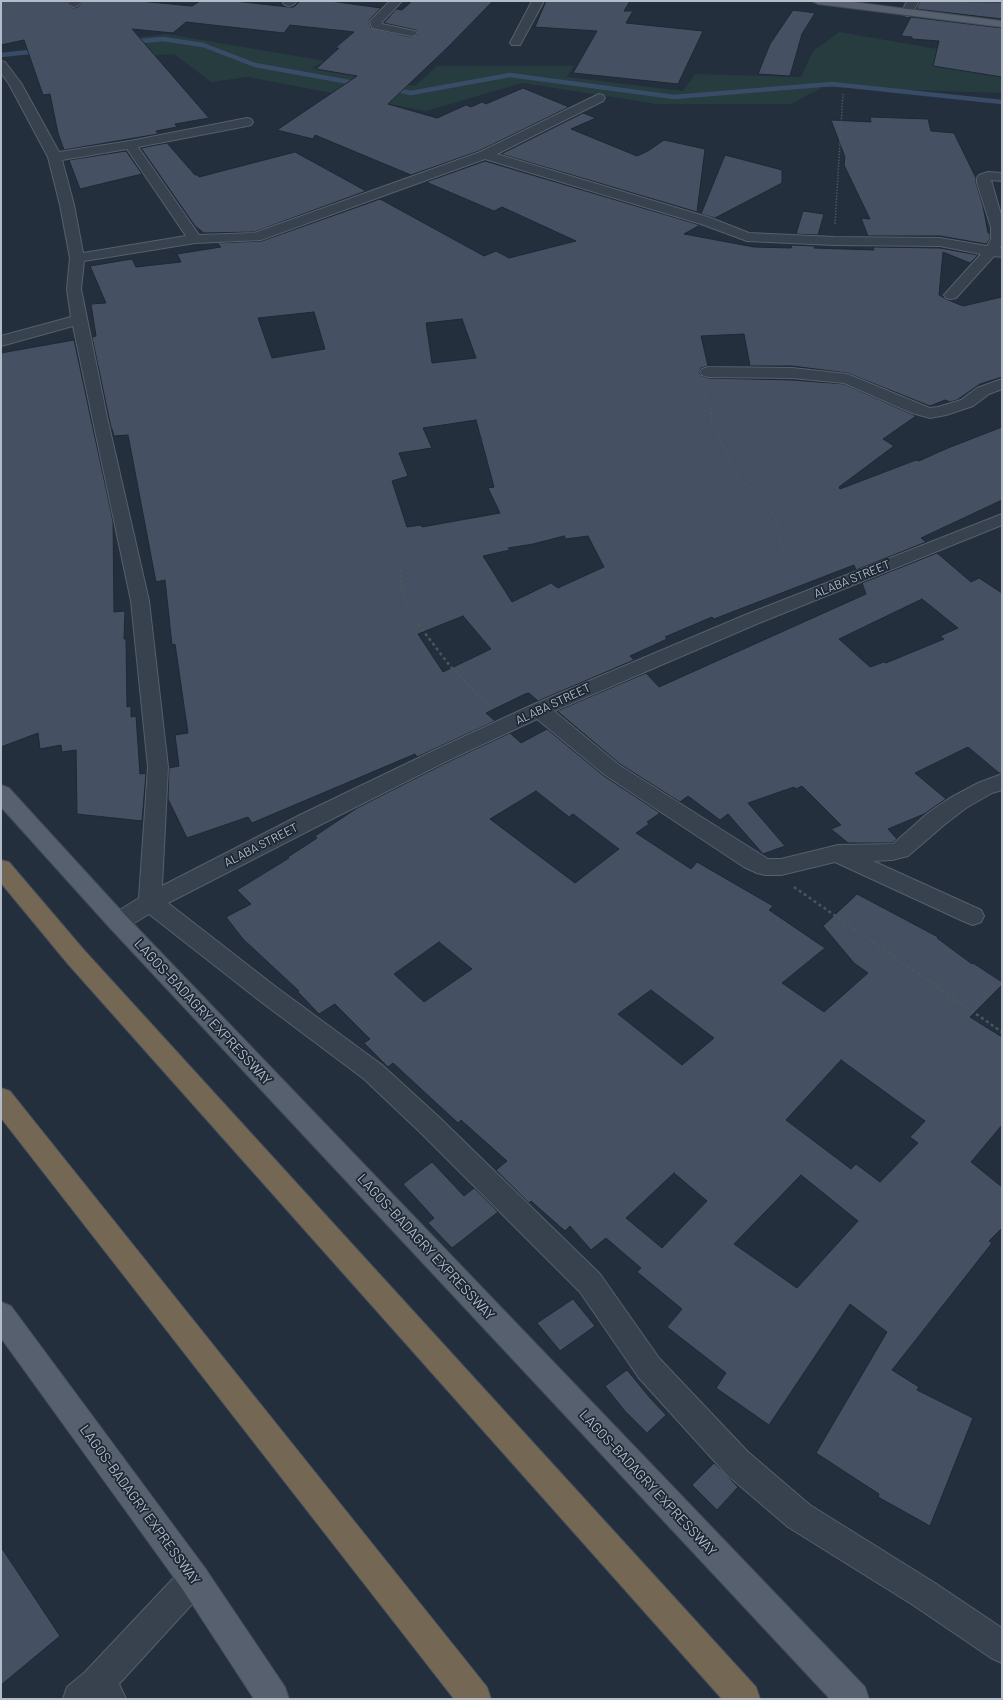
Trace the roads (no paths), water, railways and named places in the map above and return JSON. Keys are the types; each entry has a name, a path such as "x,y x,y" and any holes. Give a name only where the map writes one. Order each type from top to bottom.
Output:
{"highway":[{"path":"1,868 76,956 744,1699"},
{"path":"1,1099 475,1699"}],"main road":[{"path":"818,1 1002,24"},
{"name":"LAGOS-BADAGRY EXPRESSWAY","path":"1,793 118,922 852,1699"},
{"name":"LAGOS-BADAGRY EXPRESSWAY","path":"1,1314 194,1579 274,1699"}],"street":[{"path":"396,1 376,21 376,26 411,33"},
{"path":"516,43 538,1"},
{"path":"907,13 913,1"},
{"path":"1,65 15,83 55,157 67,205 77,258 74,289 79,320 140,601 158,767 150,902 268,994 373,1072 432,1126 590,1283 650,1368 737,1463 800,1516 924,1594 1002,1647"},
{"path":"77,258 195,239 256,237 485,155 600,98"},
{"path":"55,157 130,145 247,122"},
{"path":"130,145 195,239"},
{"path":"485,155 706,221 747,237 834,241 940,242 996,252"},
{"path":"951,295 996,252 998,227 984,183 984,178 988,176 1002,177"},
{"path":"1,341 79,320"},
{"path":"708,372 792,372 847,380 918,410 930,413 940,412 967,403 983,391 1002,384"},
{"name":"ALABA STREET","path":"118,922 150,902 308,821 539,710 606,680 826,589 1002,519"},
{"path":"539,710 612,770 752,861 765,867 781,867 838,853 892,852 900,850 936,819 958,803 985,788 1002,782"},
{"path":"838,853 898,883 973,916"},
{"path":"95,1694 194,1579"}],"waterway":[{"path":"131,42 163,39 203,45 255,65 360,84"},
{"path":"1,55 38,51"},
{"path":"391,89 411,93 510,75 674,97 832,84 1002,102"}]}
